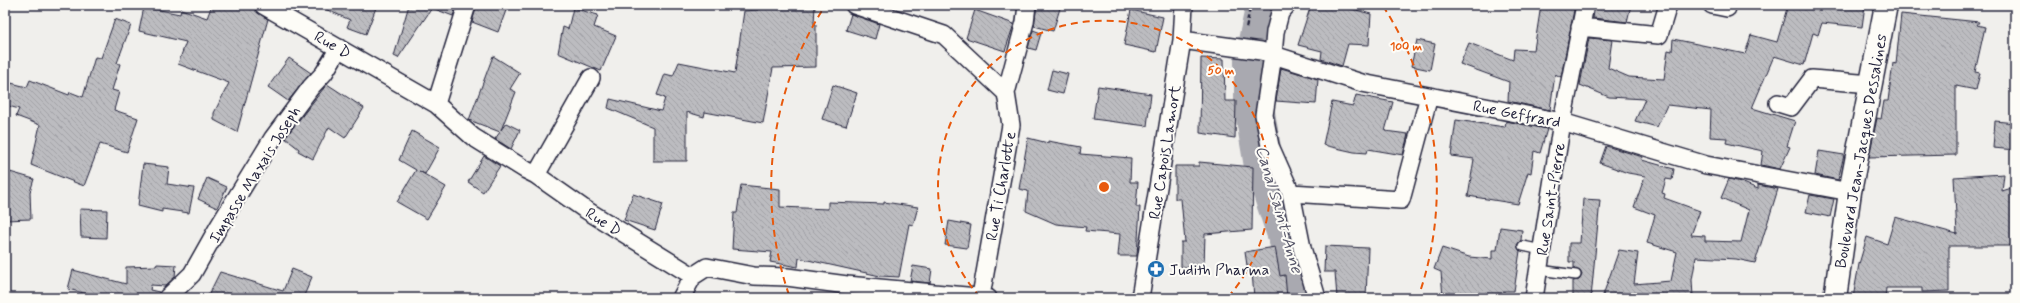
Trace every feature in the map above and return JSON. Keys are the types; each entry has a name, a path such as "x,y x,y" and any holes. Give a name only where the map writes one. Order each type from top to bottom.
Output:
{"street":[{"name":"Rue D","path":"263,5 436,104 474,137 536,175 583,208 693,276"},
{"path":"436,104 467,5"},
{"path":"854,5 944,35 1006,94"},
{"name":"Rue Ti Charlotte","path":"984,297 1011,125 1006,94 1027,5"},
{"name":"Rue Capois Lamort","path":"1140,298 1182,40 1184,5"},
{"path":"1287,5 1280,13 1274,32 1257,50 1264,114 1270,146 1291,193 1302,248 1317,298"},
{"name":"Rue Saint-Pierre","path":"1534,298 1562,122 1585,5"},
{"path":"1580,28 1659,35 1668,5"},
{"name":"Boulevard Jean-Jacques Dessalines","path":"1834,298 1850,192 1886,5"},
{"name":"Rue Geffrard","path":"1182,40 1257,50 1362,83 1562,122 1706,165 1850,192"},
{"name":"Impasse Maxais Joseph","path":"167,298 192,274 219,226 273,138 311,87 324,73 338,48"},
{"path":"536,175 591,78"},
{"path":"1778,103 1791,107 1812,79 1871,84"},
{"path":"1291,193 1401,200 1429,96"},
{"path":"681,298 693,276 707,267 754,276 787,277 848,285 984,297"}],"lane":[{"path":"1523,246 1542,250"},
{"path":"1539,270 1576,274"}],"path":[{"path":"1246,5 1250,7 1257,50"}],"building":[{"path":"212,5 253,5 258,13 268,19 237,132 214,120 214,113 229,83 178,64 186,42 139,31 144,7 180,14 181,9 207,18"},
{"path":"316,5 377,5 366,34 347,27 350,20"},
{"path":"409,5 457,5 453,16 432,8 398,58 394,56"},
{"path":"477,5 508,5 498,32 472,22"},
{"path":"758,5 815,5 814,24 816,24 816,67 773,68 763,123 705,112 704,117 687,112 687,161 653,161 653,127 608,108 610,99 661,111 665,98 657,95 665,74 673,76 679,62 735,73 744,11 758,10"},
{"path":"1037,5 1061,5 1053,31 1034,26"},
{"path":"1311,5 1337,5 1371,14 1369,45 1348,44 1342,66 1321,59 1322,51 1298,45"},
{"path":"1541,5 1575,5 1561,77 1555,74 1550,110 1508,101 1509,82 1460,64 1469,43 1513,60 1514,49 1534,50"},
{"path":"1595,5 1631,5 1627,22 1593,18"},
{"path":"1788,5 1865,5 1862,27 1822,23 1818,35 1813,33 1804,65 1774,56 1752,108 1795,121 1787,146 1790,147 1780,169 1761,165 1763,151 1726,143 1727,138 1710,137 1711,110 1667,105 1657,127 1635,121 1645,99 1609,97 1580,85 1589,38 1612,40 1608,68 1629,77 1664,79 1668,50 1672,51 1673,39 1745,54 1751,35 1777,42"},
{"path":"573,8 598,15 594,27 616,36 601,71 558,53 563,27 568,29"},
{"path":"975,10 1014,24 1005,51 966,38"},
{"path":"1131,10 1163,17 1156,52 1124,45"},
{"path":"851,14 879,24 875,39 846,30"},
{"path":"1901,14 1979,22 1977,25 1985,27 1975,72 1980,73 1976,90 1956,86 1956,155 1869,157 1877,118 1881,119 1884,101 1888,101 1893,63 1896,64"},
{"path":"115,19 131,25 117,63 120,64 112,90 119,92 114,110 138,118 127,152 100,144 84,186 31,165 40,125 16,116 19,109 5,105 11,83 27,87 30,80 69,95 70,92 83,97 95,57 101,58"},
{"path":"1033,30 1041,33 1036,50 1028,48"},
{"path":"1417,40 1435,44 1430,70 1411,66"},
{"path":"493,56 520,73 510,89 516,92 501,130 506,123 520,130 511,149 495,139 500,132 469,120"},
{"path":"289,58 311,73 288,101 268,87"},
{"path":"1201,58 1224,59 1225,101 1236,101 1235,138 1200,133"},
{"path":"1281,68 1318,79 1316,104 1276,101"},
{"path":"1052,70 1068,74 1063,94 1047,90"},
{"path":"327,84 364,108 345,138 329,127 313,159 298,151 299,149 285,138"},
{"path":"833,85 857,93 846,126 822,119"},
{"path":"1098,86 1151,94 1147,126 1093,119"},
{"path":"1356,95 1393,102 1385,131 1408,134 1403,155 1368,149 1367,153 1354,152 1323,145 1332,102 1353,106"},
{"path":"1456,120 1505,127 1506,121 1547,129 1540,153 1534,151 1531,173 1528,172 1518,204 1468,196 1474,159 1451,156"},
{"path":"1995,121 2015,123 2015,150 1993,148"},
{"path":"412,131 440,147 425,174 419,171 446,187 427,219 397,202 416,170 399,160"},
{"path":"1028,138 1048,143 1048,141 1081,147 1080,154 1131,158 1130,182 1138,182 1136,207 1140,207 1137,256 1118,256 1120,234 1085,231 1086,227 1056,224 1026,211 1028,191 1019,189"},
{"path":"1606,146 1643,157 1642,160 1674,169 1672,180 1666,179 1662,193 1665,194 1664,198 1700,211 1691,235 1705,236 1705,241 1741,242 1749,210 1721,198 1729,179 1758,189 1758,185 1778,189 1755,263 1736,259 1696,257 1692,280 1693,297 1602,298 1619,250 1638,253 1634,284 1671,281 1677,252 1647,243 1655,215 1634,207 1645,176 1628,173 1600,163"},
{"path":"1819,151 1844,155 1838,180 1815,175"},
{"path":"484,156 500,166 483,192 468,182"},
{"path":"1199,162 1253,167 1252,230 1205,234 1204,267 1181,267 1181,242 1185,242 1181,199 1175,199 1175,166 1199,166"},
{"path":"143,164 169,167 167,184 194,188 189,213 162,209 162,212 138,206"},
{"path":"10,172 34,179 30,192 31,219 5,220 5,192"},
{"path":"2004,174 2002,191 2015,187 2015,246 1949,246 1949,291 1922,292 1922,288 1886,288 1885,298 1853,298 1859,264 1867,237 1887,244 1895,217 1957,234 1954,177"},
{"path":"207,178 227,187 217,208 198,199"},
{"path":"741,185 780,189 780,207 828,209 828,202 884,204 884,202 918,207 913,225 909,224 899,277 880,276 799,258 798,267 770,262 772,252 732,249 734,213 737,213"},
{"path":"633,194 663,204 655,230 624,220"},
{"path":"1810,195 1834,199 1830,217 1806,212"},
{"path":"1583,199 1600,200 1591,298 1573,298 1573,281 1579,280 1582,275 1580,271 1574,269 1574,262 1569,262 1569,243 1580,243"},
{"path":"80,209 107,210 106,238 81,237"},
{"path":"949,221 971,225 967,248 945,245"},
{"path":"1500,227 1522,230 1521,240 1517,245 1520,251 1514,291 1504,291 1504,298 1443,298 1441,272 1434,269 1442,248 1469,257 1492,259 1492,250 1497,250"},
{"path":"1325,246 1368,248 1366,298 1337,298 1335,272 1324,272"},
{"path":"1275,247 1280,276 1285,275 1287,298 1254,298 1252,271 1248,272 1245,252"},
{"path":"157,264 176,265 175,277 165,286 151,285 150,290 159,292 157,298 103,298 68,289 73,270 126,284 126,267 156,266"},
{"path":"913,266 932,269 930,283 910,281"},
{"path":"292,269 312,277 303,298 207,298 220,272 283,291"}],"waterway":[{"name":"Canal Saint-Anne","path":"1273,5 1264,14 1254,60 1254,107 1264,166 1287,234 1306,298"}],"place":[{"name":"Judith Pharma","path":"1156,269"}]}
